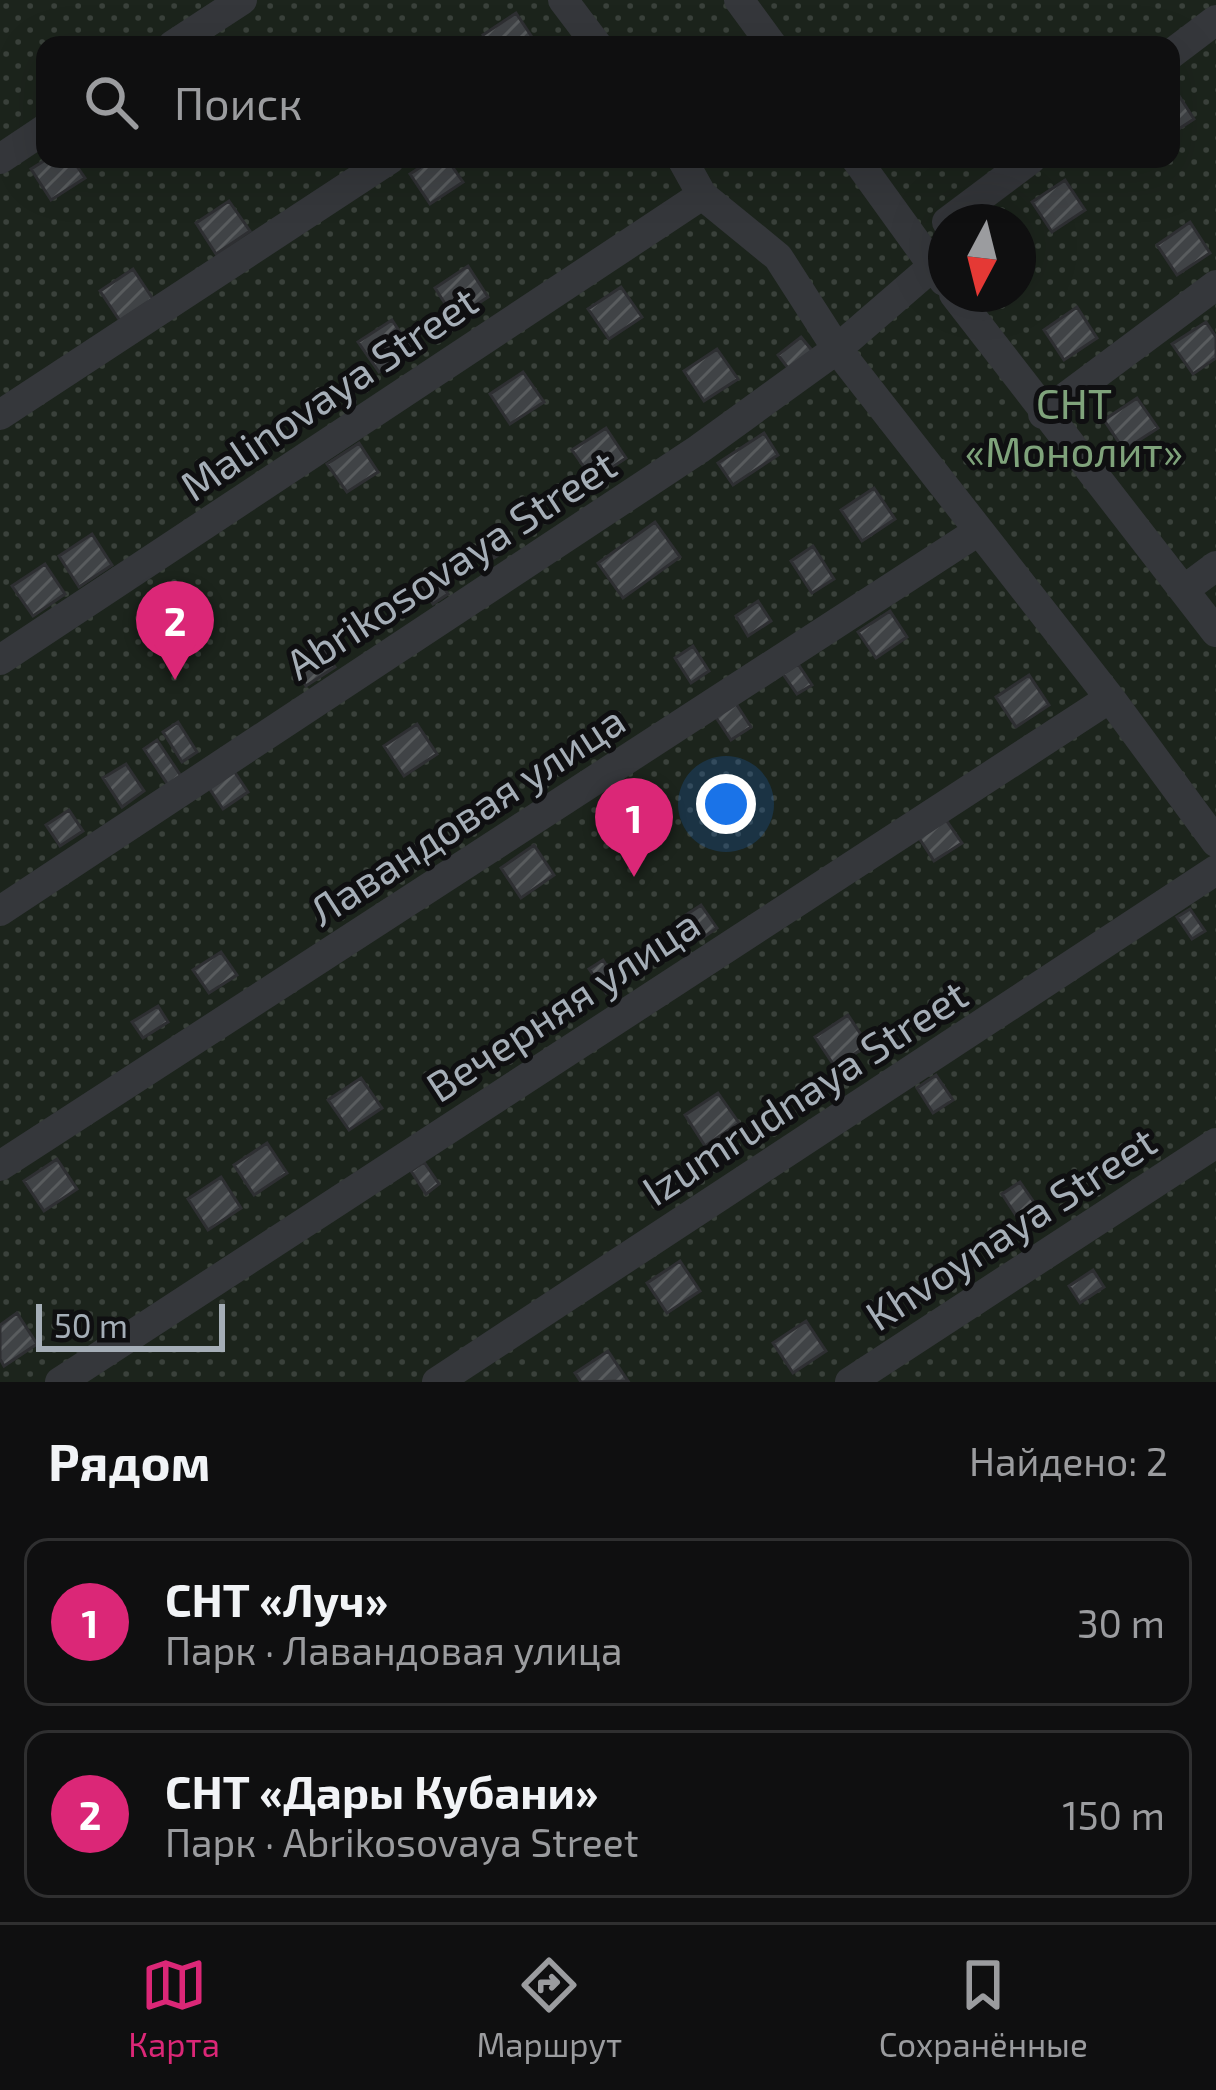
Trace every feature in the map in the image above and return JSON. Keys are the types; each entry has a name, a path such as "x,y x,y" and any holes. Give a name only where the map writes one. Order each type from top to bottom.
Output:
{"street":[{"path":"187,36 242,0"},
{"path":"562,0 580,36"},
{"path":"739,0 765,36"},
{"path":"1180,47 1216,20"},
{"path":"0,159 36,135"},
{"path":"0,415 376,168"},
{"path":"687,168 702,195 778,257 837,349 1110,698 1216,842"},
{"path":"863,168 928,258"},
{"name":"Abrikosovaya Street","path":"970,204 1019,168"},
{"name":"Malinovaya Street","path":"0,660 702,195"},
{"name":"Abrikosovaya Street","path":"0,911 699,449 837,349 928,268"},
{"path":"1043,413 1216,285"},
{"path":"967,312 1216,632"},
{"name":"Лавандовая улица","path":"0,1166 977,532"},
{"path":"1185,590 1216,566"},
{"name":"Вечерняя улица","path":"60,1382 1110,698"},
{"name":"Izumrudnaya Street","path":"437,1382 1216,870"},
{"name":"Khvoynaya Street","path":"850,1382 1216,1143"}],"green space":[{"name":"СНТ «Монолит»","path":"0,0 1216,0 1216,1382 0,1382"}],"building":[{"path":"516,13 531,36 484,36"},
{"path":"1180,97 1194,119 1180,128"},
{"path":"78,168 85,178 51,200 31,169"},
{"path":"419,168 453,168 463,182 430,204 410,174"},
{"path":"1065,180 1085,210 1052,232 1032,202"},
{"path":"229,201 250,231 216,254 196,223"},
{"path":"1190,222 1210,253 1177,275 1157,245"},
{"path":"468,266 488,297 455,319 435,288"},
{"path":"133,269 153,299 120,321 100,291"},
{"path":"621,287 642,317 609,339 588,309"},
{"path":"1077,307 1097,338 1064,360 1044,330"},
{"path":"392,320 412,350 379,372 358,342"},
{"path":"1206,322 1216,337 1216,358 1193,374 1172,344"},
{"path":"801,337 815,354 791,372 778,355"},
{"path":"717,349 738,379 704,401 684,371"},
{"path":"523,372 544,402 510,424 490,394"},
{"path":"1137,398 1158,428 1124,450 1104,420"},
{"path":"606,428 626,458 593,480 572,450"},
{"path":"764,433 778,455 733,485 718,463"},
{"path":"359,443 378,472 347,492 327,464"},
{"path":"874,488 895,519 862,541 841,510"},
{"path":"655,522 680,557 623,598 598,563"},
{"path":"494,527 508,549 494,558 480,537"},
{"path":"92,534 112,565 79,587 59,556"},
{"path":"813,546 834,579 812,593 791,561"},
{"path":"45,564 65,594 33,616 12,586"},
{"path":"431,569 448,594 433,604 416,579"},
{"path":"758,601 771,621 748,636 736,616"},
{"path":"890,611 907,637 876,658 858,632"},
{"path":"319,642 335,667 306,686 290,661"},
{"path":"693,646 709,671 691,683 675,658"},
{"path":"798,664 812,685 797,694 783,674"},
{"path":"1029,675 1049,705 1016,727 996,697"},
{"path":"735,702 751,727 731,740 715,716"},
{"path":"178,722 197,752 182,762 163,732"},
{"path":"417,724 437,754 404,776 384,746"},
{"path":"157,740 181,776 168,785 144,749"},
{"path":"126,764 144,791 122,807 103,778"},
{"path":"234,771 248,792 223,809 209,788"},
{"path":"69,810 83,831 60,846 46,825"},
{"path":"944,817 962,843 934,861 917,835"},
{"path":"534,845 554,875 521,898 501,868"},
{"path":"701,905 717,928 701,939 686,915"},
{"path":"1190,909 1205,931 1192,939 1177,917"},
{"path":"221,952 237,975 209,993 193,970"},
{"path":"603,960 619,985 606,993 589,969"},
{"path":"158,1006 168,1022 143,1038 132,1022"},
{"path":"848,1015 868,1045 835,1067 815,1037"},
{"path":"936,1075 953,1100 933,1113 917,1088"},
{"path":"361,1078 382,1108 349,1130 328,1100"},
{"path":"718,1093 739,1123 705,1146 685,1115"},
{"path":"267,1143 287,1173 254,1195 234,1165"},
{"path":"57,1159 77,1189 44,1211 24,1181"},
{"path":"424,1162 439,1184 426,1194 411,1171"},
{"path":"221,1177 241,1208 208,1230 188,1199"},
{"path":"1020,1182 1040,1211 1021,1223 1002,1194"},
{"path":"680,1261 700,1291 667,1313 647,1283"},
{"path":"1093,1270 1104,1287 1080,1303 1069,1286"},
{"path":"17,1313 37,1344 4,1366 0,1325"},
{"path":"806,1321 826,1351 793,1373 773,1343"},
{"path":"608,1351 628,1381 581,1382 575,1373"}],"place":[{"name":"СНТ «Дары Кубани»","path":"175,680"},
{"name":"СНТ «Луч»","path":"634,877"}]}
